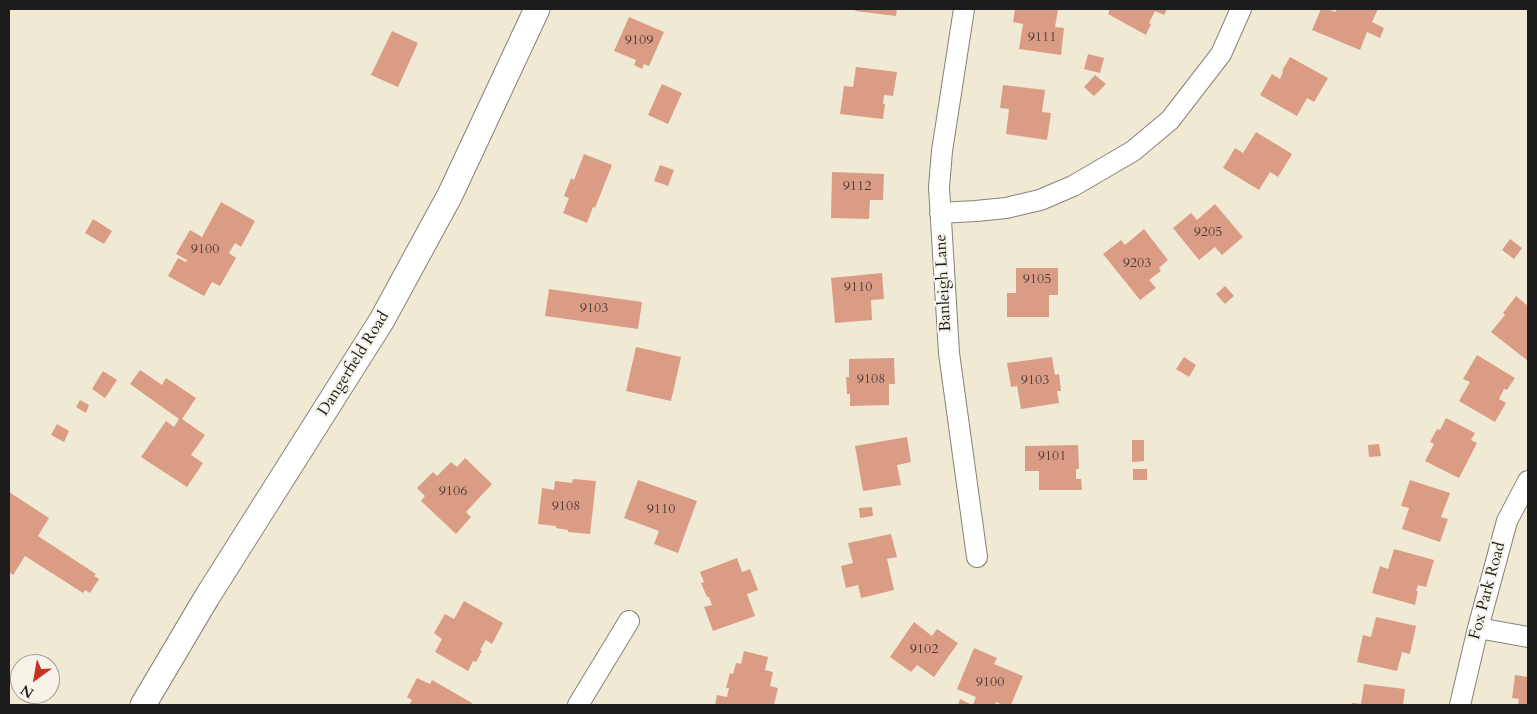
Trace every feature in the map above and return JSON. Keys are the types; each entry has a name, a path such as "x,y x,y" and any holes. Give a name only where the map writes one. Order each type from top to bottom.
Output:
{"street":[{"name":"Dangerfield Road","path":"143,705 207,597 382,320 450,195 537,9"},
{"name":"Banleigh Lane","path":"964,9 942,152 939,187 949,353 977,557"},
{"path":"940,213 976,212 1006,208 1040,200 1073,186 1133,152 1170,120 1221,54 1241,9"},
{"name":"Fox Park Road","path":"1460,705 1478,628 1507,521 1528,481"},
{"path":"578,705 629,621"},
{"path":"1478,628 1528,637"}],"building":[{"path":"856,9 897,9 896,16 855,11"},
{"path":"1015,9 1058,9 1055,27 1064,28 1061,55 1019,49 1023,24 1013,22"},
{"path":"1110,9 1167,9 1164,15 1155,11 1146,35 1108,14"},
{"path":"1321,9 1335,12 1337,9 1378,9 1372,22 1384,28 1380,38 1367,32 1360,50 1312,30"},
{"path":"629,17 664,32 649,66 644,64 642,69 634,65 636,60 614,51"},
{"path":"392,31 418,43 398,87 371,75"},
{"path":"1088,54 1104,58 1100,73 1084,69"},
{"path":"1290,57 1328,78 1314,102 1307,98 1297,116 1260,95 1272,74 1280,79"},
{"path":"856,67 897,72 893,96 884,95 883,119 840,114 844,86 853,87"},
{"path":"1095,75 1106,84 1094,96 1084,87"},
{"path":"662,84 682,93 668,124 648,115"},
{"path":"1003,85 1045,90 1042,112 1051,113 1047,140 1006,134 1009,109 1000,108"},
{"path":"1256,132 1292,154 1278,177 1270,172 1259,190 1223,168 1235,148 1243,153"},
{"path":"584,154 612,165 587,223 563,213 569,198 564,196 571,178 574,180"},
{"path":"660,165 674,170 668,186 654,181"},
{"path":"832,172 884,174 883,200 870,200 869,219 831,218"},
{"path":"221,202 255,221 241,247 235,243 229,253 236,258 220,286 212,282 204,296 168,276 178,258 186,262 187,260 176,254 190,230 202,237"},
{"path":"1215,204 1243,237 1222,255 1215,247 1199,260 1173,228 1191,213 1197,220"},
{"path":"93,219 112,231 104,244 85,233"},
{"path":"1144,229 1168,260 1159,268 1161,271 1149,280 1156,288 1140,300 1103,254 1121,240 1125,245"},
{"path":"1510,239 1522,248 1514,259 1502,250"},
{"path":"1016,268 1058,268 1058,295 1049,295 1049,317 1007,317 1007,293 1016,293"},
{"path":"882,273 884,299 871,300 872,320 835,323 831,278"},
{"path":"1225,286 1234,296 1225,304 1216,294"},
{"path":"549,289 642,302 638,329 545,316"},
{"path":"1516,296 1528,306 1528,361 1491,332 1505,315 1503,313"},
{"path":"636,347 681,357 671,401 626,391"},
{"path":"1477,355 1515,378 1507,390 1504,389 1499,399 1506,403 1495,422 1459,401 1470,382 1463,379"},
{"path":"1052,357 1055,375 1059,374 1061,391 1057,391 1059,403 1021,409 1017,386 1011,387 1007,363"},
{"path":"1184,357 1196,365 1189,377 1176,369"},
{"path":"894,358 895,384 889,384 889,405 850,406 850,394 847,394 846,377 849,377 849,359"},
{"path":"140,370 162,385 166,378 196,398 182,419 205,435 191,455 203,463 187,487 141,457 166,421 174,427 179,419 130,384"},
{"path":"103,371 117,380 105,398 92,389"},
{"path":"80,400 89,405 86,413 76,407"},
{"path":"1446,418 1475,433 1471,440 1477,443 1459,478 1425,461 1434,444 1430,442 1437,429 1440,430"},
{"path":"57,424 69,431 64,442 51,435"},
{"path":"907,437 911,462 897,465 901,485 863,491 855,446"},
{"path":"1132,440 1144,440 1144,461 1132,462"},
{"path":"1379,444 1381,456 1369,457 1368,445"},
{"path":"1078,445 1079,469 1076,469 1076,479 1081,479 1082,490 1039,490 1039,471 1025,471 1025,446"},
{"path":"465,458 492,484 466,512 471,517 456,534 421,501 425,496 417,488 433,472 437,476 451,462 457,467"},
{"path":"1133,469 1147,469 1147,480 1133,480"},
{"path":"573,479 596,481 590,534 568,532 568,530 556,528 556,526 538,524 542,488 554,490 555,481 572,483"},
{"path":"638,480 697,501 678,553 654,544 659,531 624,518"},
{"path":"1410,480 1450,493 1441,517 1448,519 1440,542 1402,529 1409,508 1401,506"},
{"path":"9,492 49,518 38,536 96,574 94,576 99,579 90,593 85,590 83,593 25,556 13,575 9,572"},
{"path":"872,507 873,516 860,518 859,508"},
{"path":"891,534 897,557 887,559 894,590 861,598 858,585 846,588 841,566 853,563 848,543"},
{"path":"1394,549 1434,560 1426,587 1418,585 1415,605 1372,593 1380,566 1388,569"},
{"path":"737,558 742,572 750,569 758,590 747,594 755,616 713,631 704,607 712,605 701,583 704,582 700,572"},
{"path":"464,601 503,623 492,644 486,640 476,662 473,661 468,671 435,652 442,639 434,633 445,614 454,619"},
{"path":"1376,617 1416,626 1410,654 1402,652 1397,671 1357,662 1363,635 1371,637"},
{"path":"914,622 932,636 937,629 958,643 934,677 917,665 911,672 890,657"},
{"path":"974,648 997,658 994,664 1023,676 1011,705 996,702 995,705 973,705 976,697 957,689"},
{"path":"744,651 768,657 765,670 773,672 770,686 778,688 774,705 715,705 717,695 727,697 729,688 726,688 730,673 733,674 736,663 741,664"},
{"path":"1515,675 1528,677 1528,705 1518,705 1519,699 1512,698"},
{"path":"417,678 430,684 432,680 472,703 471,705 409,705 412,700 407,697"},
{"path":"1364,684 1405,689 1403,705 1352,705 1352,703 1361,704"},
{"path":"960,699 970,704 970,705 958,705"}]}
